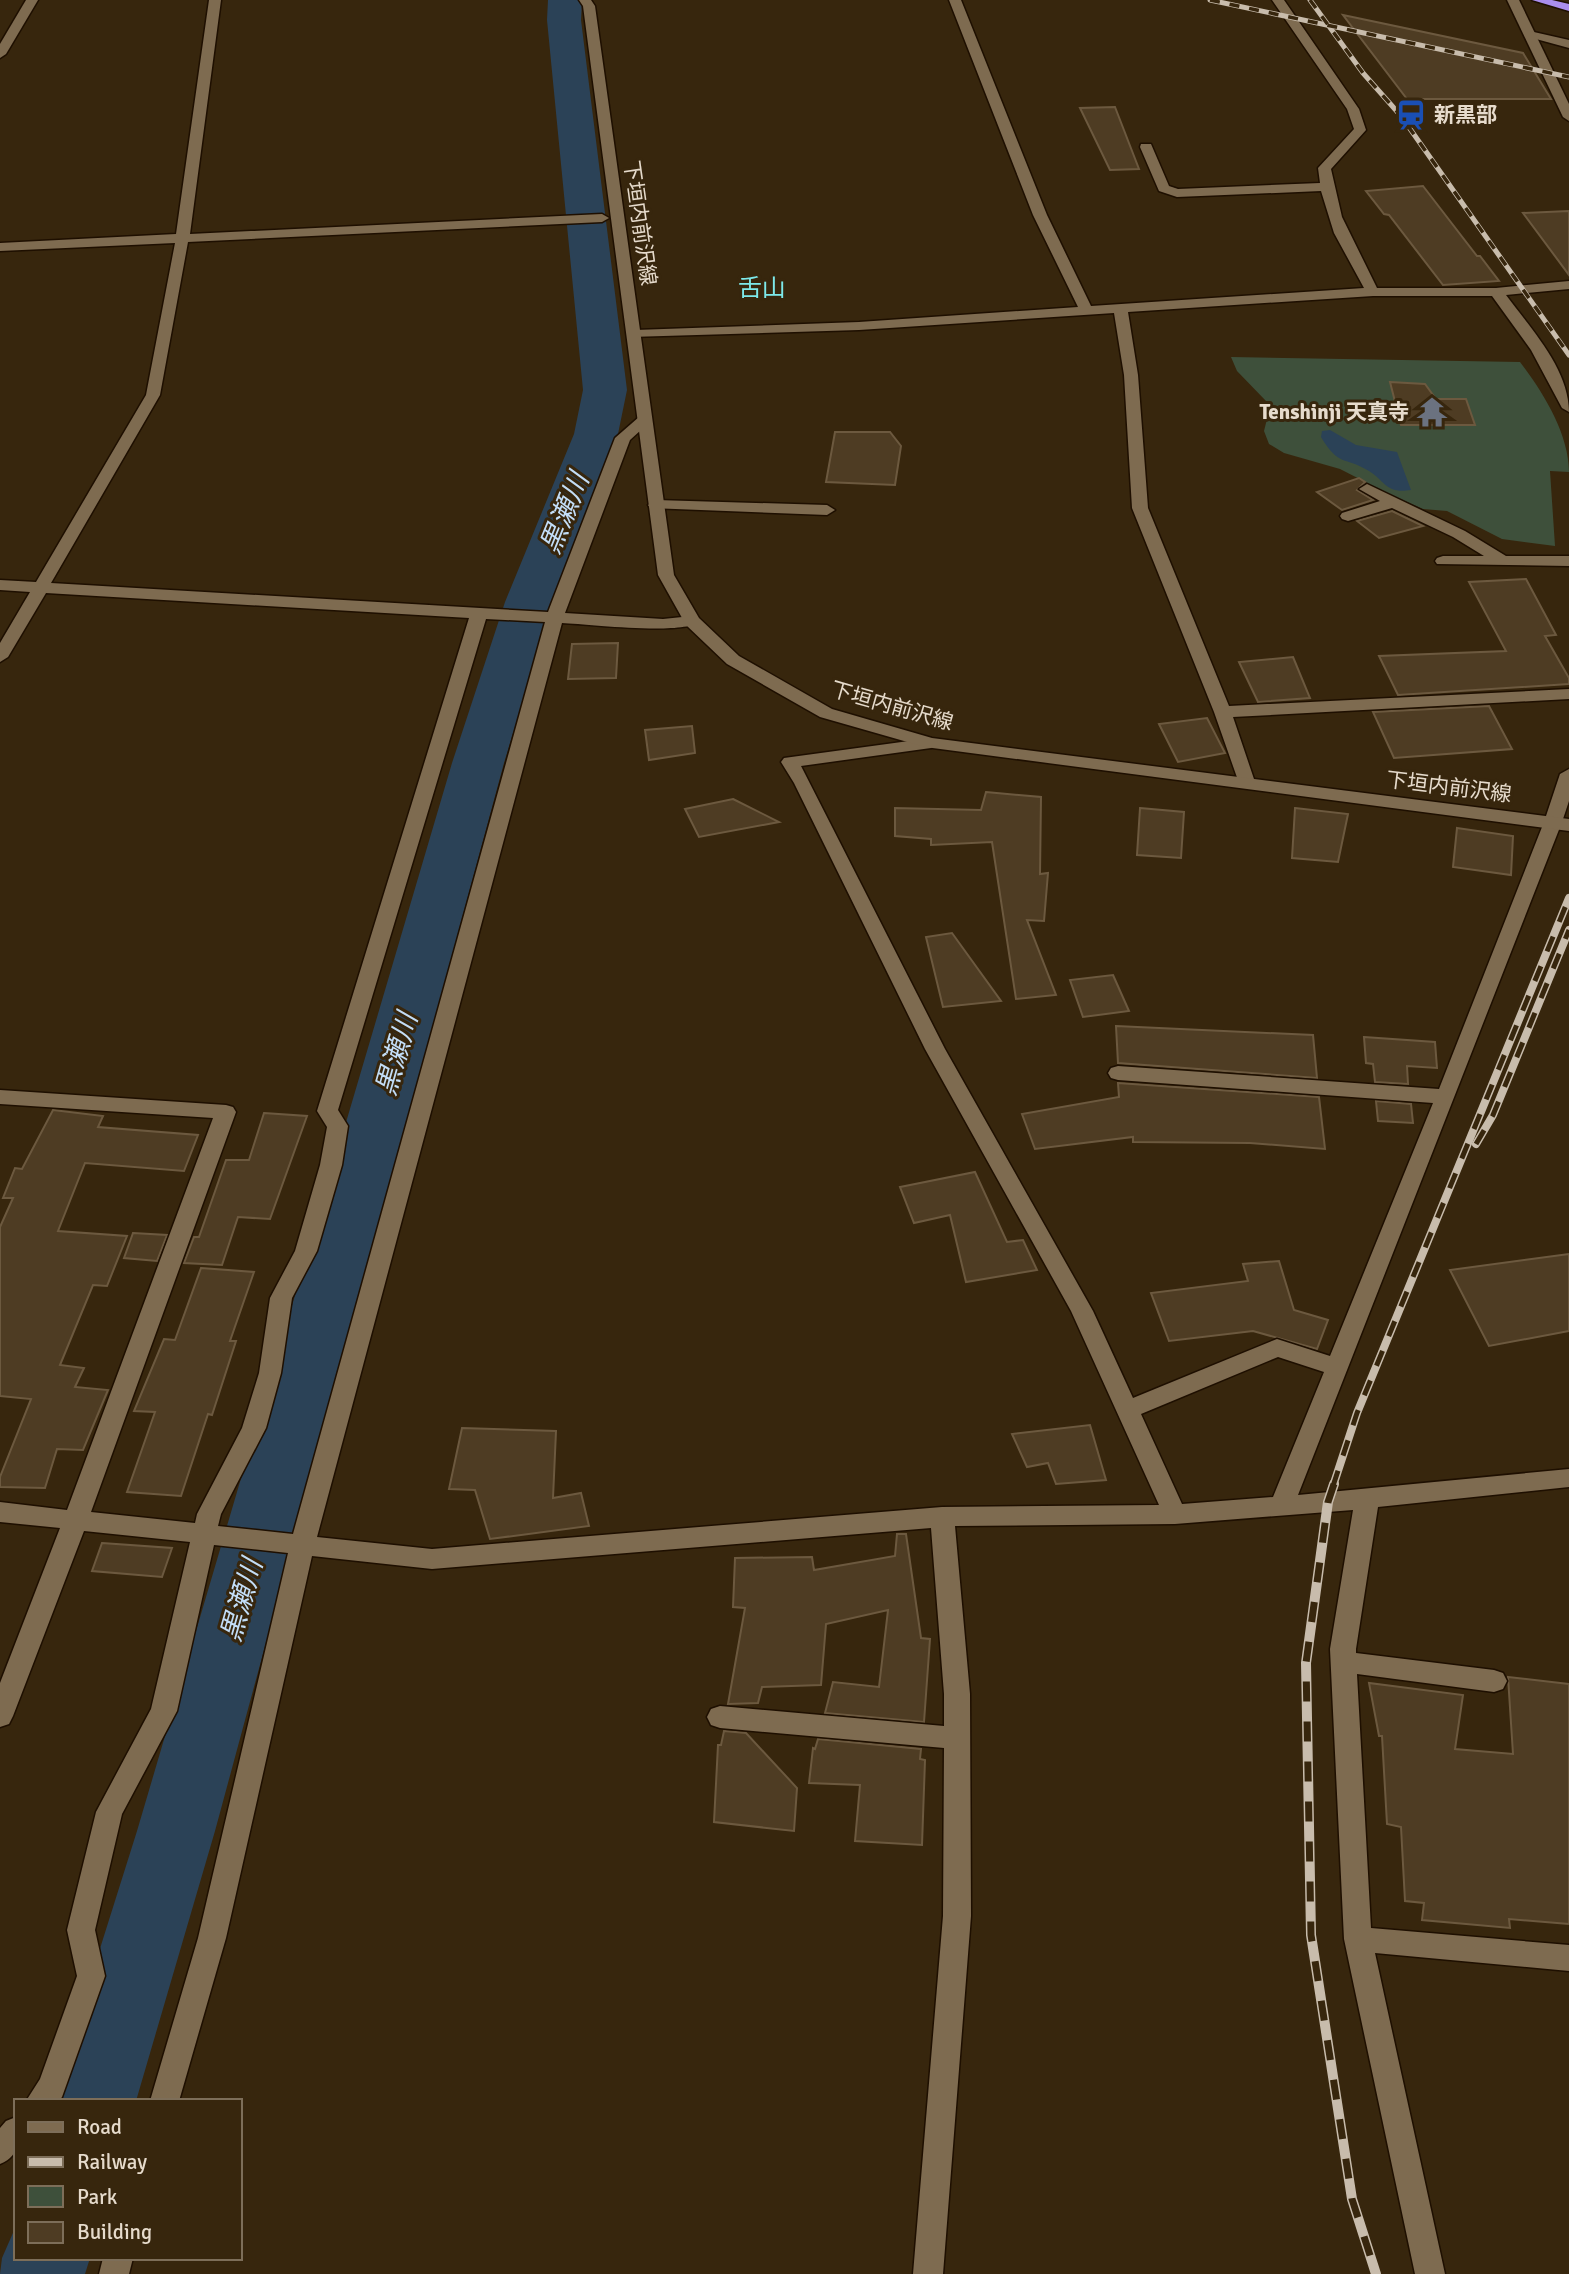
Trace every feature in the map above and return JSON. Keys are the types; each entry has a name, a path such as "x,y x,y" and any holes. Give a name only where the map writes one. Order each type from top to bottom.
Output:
{"highway":[{"path":"1541,1 1569,8"}],"street":[{"path":"0,54 32,0"},
{"path":"0,657 153,395 181,239 211,44 215,0"},
{"name":"下垣内前沢線","path":"585,0 589,6 610,218 635,334 666,575 692,621 733,660 826,713 931,743 1561,823"},
{"path":"955,0 1040,215 1086,310"},
{"path":"1278,0 1353,108 1360,130 1324,168 1325,187 1337,229 1373,292"},
{"path":"1513,0 1569,117"},
{"path":"1529,33 1569,44"},
{"path":"1146,147 1164,188 1177,193 1325,187"},
{"path":"0,247 610,218"},
{"path":"635,334 859,326 1373,292 1496,292 1569,285"},
{"path":"1496,292 1538,349 1569,408"},
{"path":"1120,309 1130,375 1140,508 1223,712 1246,782"},
{"path":"165,2099 212,1938 302,1547 555,617 623,438 644,420"},
{"path":"1367,489 1459,534 1501,560"},
{"path":"1348,516 1394,502"},
{"path":"656,505 827,510"},
{"path":"1443,561 1569,561"},
{"path":"0,585 663,624 692,621"},
{"path":"42,2099 51,2087 91,1976 81,1930 109,1812 164,1710 213,1536 209,1514 254,1428 270,1373 281,1297 306,1251 331,1165 338,1126 327,1111 488,614"},
{"path":"1223,712 1569,694"},
{"path":"931,743 790,762 803,783 935,1049 1082,1311 1175,1514"},
{"path":"1282,1505 1446,1097 1561,823 1569,774"},
{"path":"1118,1073 1446,1097"},
{"path":"0,1097 226,1112 76,1519 0,1716"},
{"path":"1127,1410 1277,1348 1338,1367"},
{"path":"0,1512 302,1547 432,1559 942,1517 1175,1514 1367,1499 1569,1478"},
{"path":"1367,1499 1343,1649 1358,1939 1430,2274"},
{"path":"928,2274 957,1916 955,1669 942,1517"},
{"path":"1343,1662 1494,1681"},
{"path":"720,1717 956,1738"},
{"path":"1358,1939 1569,1958"},
{"path":"0,2150 14,2133"}],"green space":[{"path":"1231,357 1520,362 1560,428 1568,458 1569,472 1550,471 1555,546 1502,539 1447,511 1423,509 1340,469 1284,453 1269,444 1264,431 1268,415 1266,401 1237,371"}],"water":[{"path":"1330,430 1356,445 1397,452 1411,490 1391,489 1369,471 1342,460 1321,437 1322,431"}],"building":[{"path":"1343,15 1523,53 1551,99 1407,99"},
{"path":"1115,107 1139,169 1110,170 1080,108"},
{"path":"1423,186 1499,281 1443,285 1389,215 1384,214 1366,191"},
{"path":"1569,211 1569,275 1523,213"},
{"path":"1390,382 1425,384 1436,399 1466,399 1475,425 1401,425"},
{"path":"835,432 890,432 901,446 895,485 826,482"},
{"path":"1359,478 1365,482 1357,490 1373,500 1342,510 1317,492"},
{"path":"1392,511 1423,526 1379,538 1357,521"},
{"path":"1526,579 1556,635 1545,636 1569,678 1569,684 1398,695 1379,656 1506,651 1469,582"},
{"path":"618,643 616,678 568,679 572,644"},
{"path":"1293,657 1310,698 1258,702 1239,662"},
{"path":"1489,706 1512,749 1394,758 1373,712"},
{"path":"1207,718 1225,753 1178,762 1159,724"},
{"path":"692,726 695,753 649,760 645,730"},
{"path":"986,792 1041,797 1040,874 1048,873 1044,921 1027,920 1056,995 1016,999 992,842 931,845 931,839 895,836 895,808 981,810"},
{"path":"733,799 779,822 699,837 685,809"},
{"path":"1140,808 1184,812 1181,858 1137,855"},
{"path":"1295,808 1348,814 1338,862 1292,858"},
{"path":"1457,828 1513,836 1511,875 1453,867"},
{"path":"952,933 1001,1001 943,1007 926,937"},
{"path":"1113,975 1129,1011 1083,1017 1070,980"},
{"path":"1116,1026 1313,1035 1317,1078 1118,1063"},
{"path":"1364,1037 1435,1042 1437,1068 1407,1066 1408,1084 1375,1082 1373,1064 1366,1063"},
{"path":"1118,1083 1319,1097 1325,1149 1250,1143 1133,1142 1133,1137 1035,1149 1022,1114 1119,1097"},
{"path":"1376,1101 1411,1104 1413,1123 1378,1121"},
{"path":"53,1110 103,1116 98,1127 198,1135 184,1171 85,1163 58,1231 127,1236 107,1286 93,1285 60,1365 84,1368 75,1387 108,1390 83,1450 57,1449 45,1488 0,1487 0,1477 31,1399 0,1396 0,1227 13,1198 3,1198 15,1168 22,1169"},
{"path":"264,1113 307,1116 270,1219 238,1217 222,1265 184,1263 194,1237 199,1237 226,1160 249,1160"},
{"path":"975,1172 1007,1242 1023,1240 1037,1270 966,1282 950,1215 914,1223 900,1187"},
{"path":"133,1233 167,1235 157,1261 124,1258"},
{"path":"1569,1254 1569,1331 1489,1346 1450,1270"},
{"path":"1279,1261 1294,1310 1328,1320 1317,1349 1253,1331 1169,1341 1151,1293 1248,1281 1243,1264"},
{"path":"201,1268 254,1272 230,1341 236,1341 212,1415 208,1414 181,1496 127,1492 155,1412 134,1411 164,1339 175,1340"},
{"path":"1090,1425 1106,1480 1056,1484 1048,1463 1027,1467 1012,1434"},
{"path":"462,1428 556,1431 553,1498 581,1493 589,1526 490,1539 475,1490 449,1489"},
{"path":"897,1534 906,1534 921,1638 930,1639 924,1722 825,1713 833,1682 879,1687 888,1610 826,1624 821,1685 762,1687 758,1703 728,1704 745,1608 733,1607 735,1558 812,1557 814,1570 895,1556"},
{"path":"102,1543 172,1548 162,1577 92,1571"},
{"path":"1508,1677 1569,1684 1569,1924 1509,1919 1510,1928 1422,1920 1424,1903 1405,1901 1401,1827 1387,1824 1382,1736 1379,1736 1369,1683 1463,1695 1455,1749 1513,1754"},
{"path":"724,1731 746,1733 797,1788 794,1831 714,1822 718,1745 721,1745"},
{"path":"818,1739 921,1749 920,1759 925,1760 922,1845 855,1841 860,1785 809,1783 813,1748 815,1749"}],"waterway":[{"name":"黒瀬川","path":"95,2099 176,1831 478,763 529,602 596,434 605,390 564,20 565,0"},
{"name":"黒瀬川","path":"41,2274 45,2260"}],"railway":[{"path":"1210,0 1328,25"},
{"path":"1310,0 1328,25"},
{"path":"1328,25 1569,77"},
{"path":"1328,25 1363,73 1401,116 1569,355"},
{"path":"1333,1486 1357,1413 1569,898"},
{"path":"1476,1144 1493,1115 1569,930"},
{"path":"1334,1484 1328,1502 1306,1663 1311,1935 1352,2199 1376,2274"}],"place":[{"name":"新黒部","path":"1411,115"},
{"name":"Tenshinji 天真寺","path":"1432,412"}],"district":[{"name":"舌山","path":"762,288"}]}
